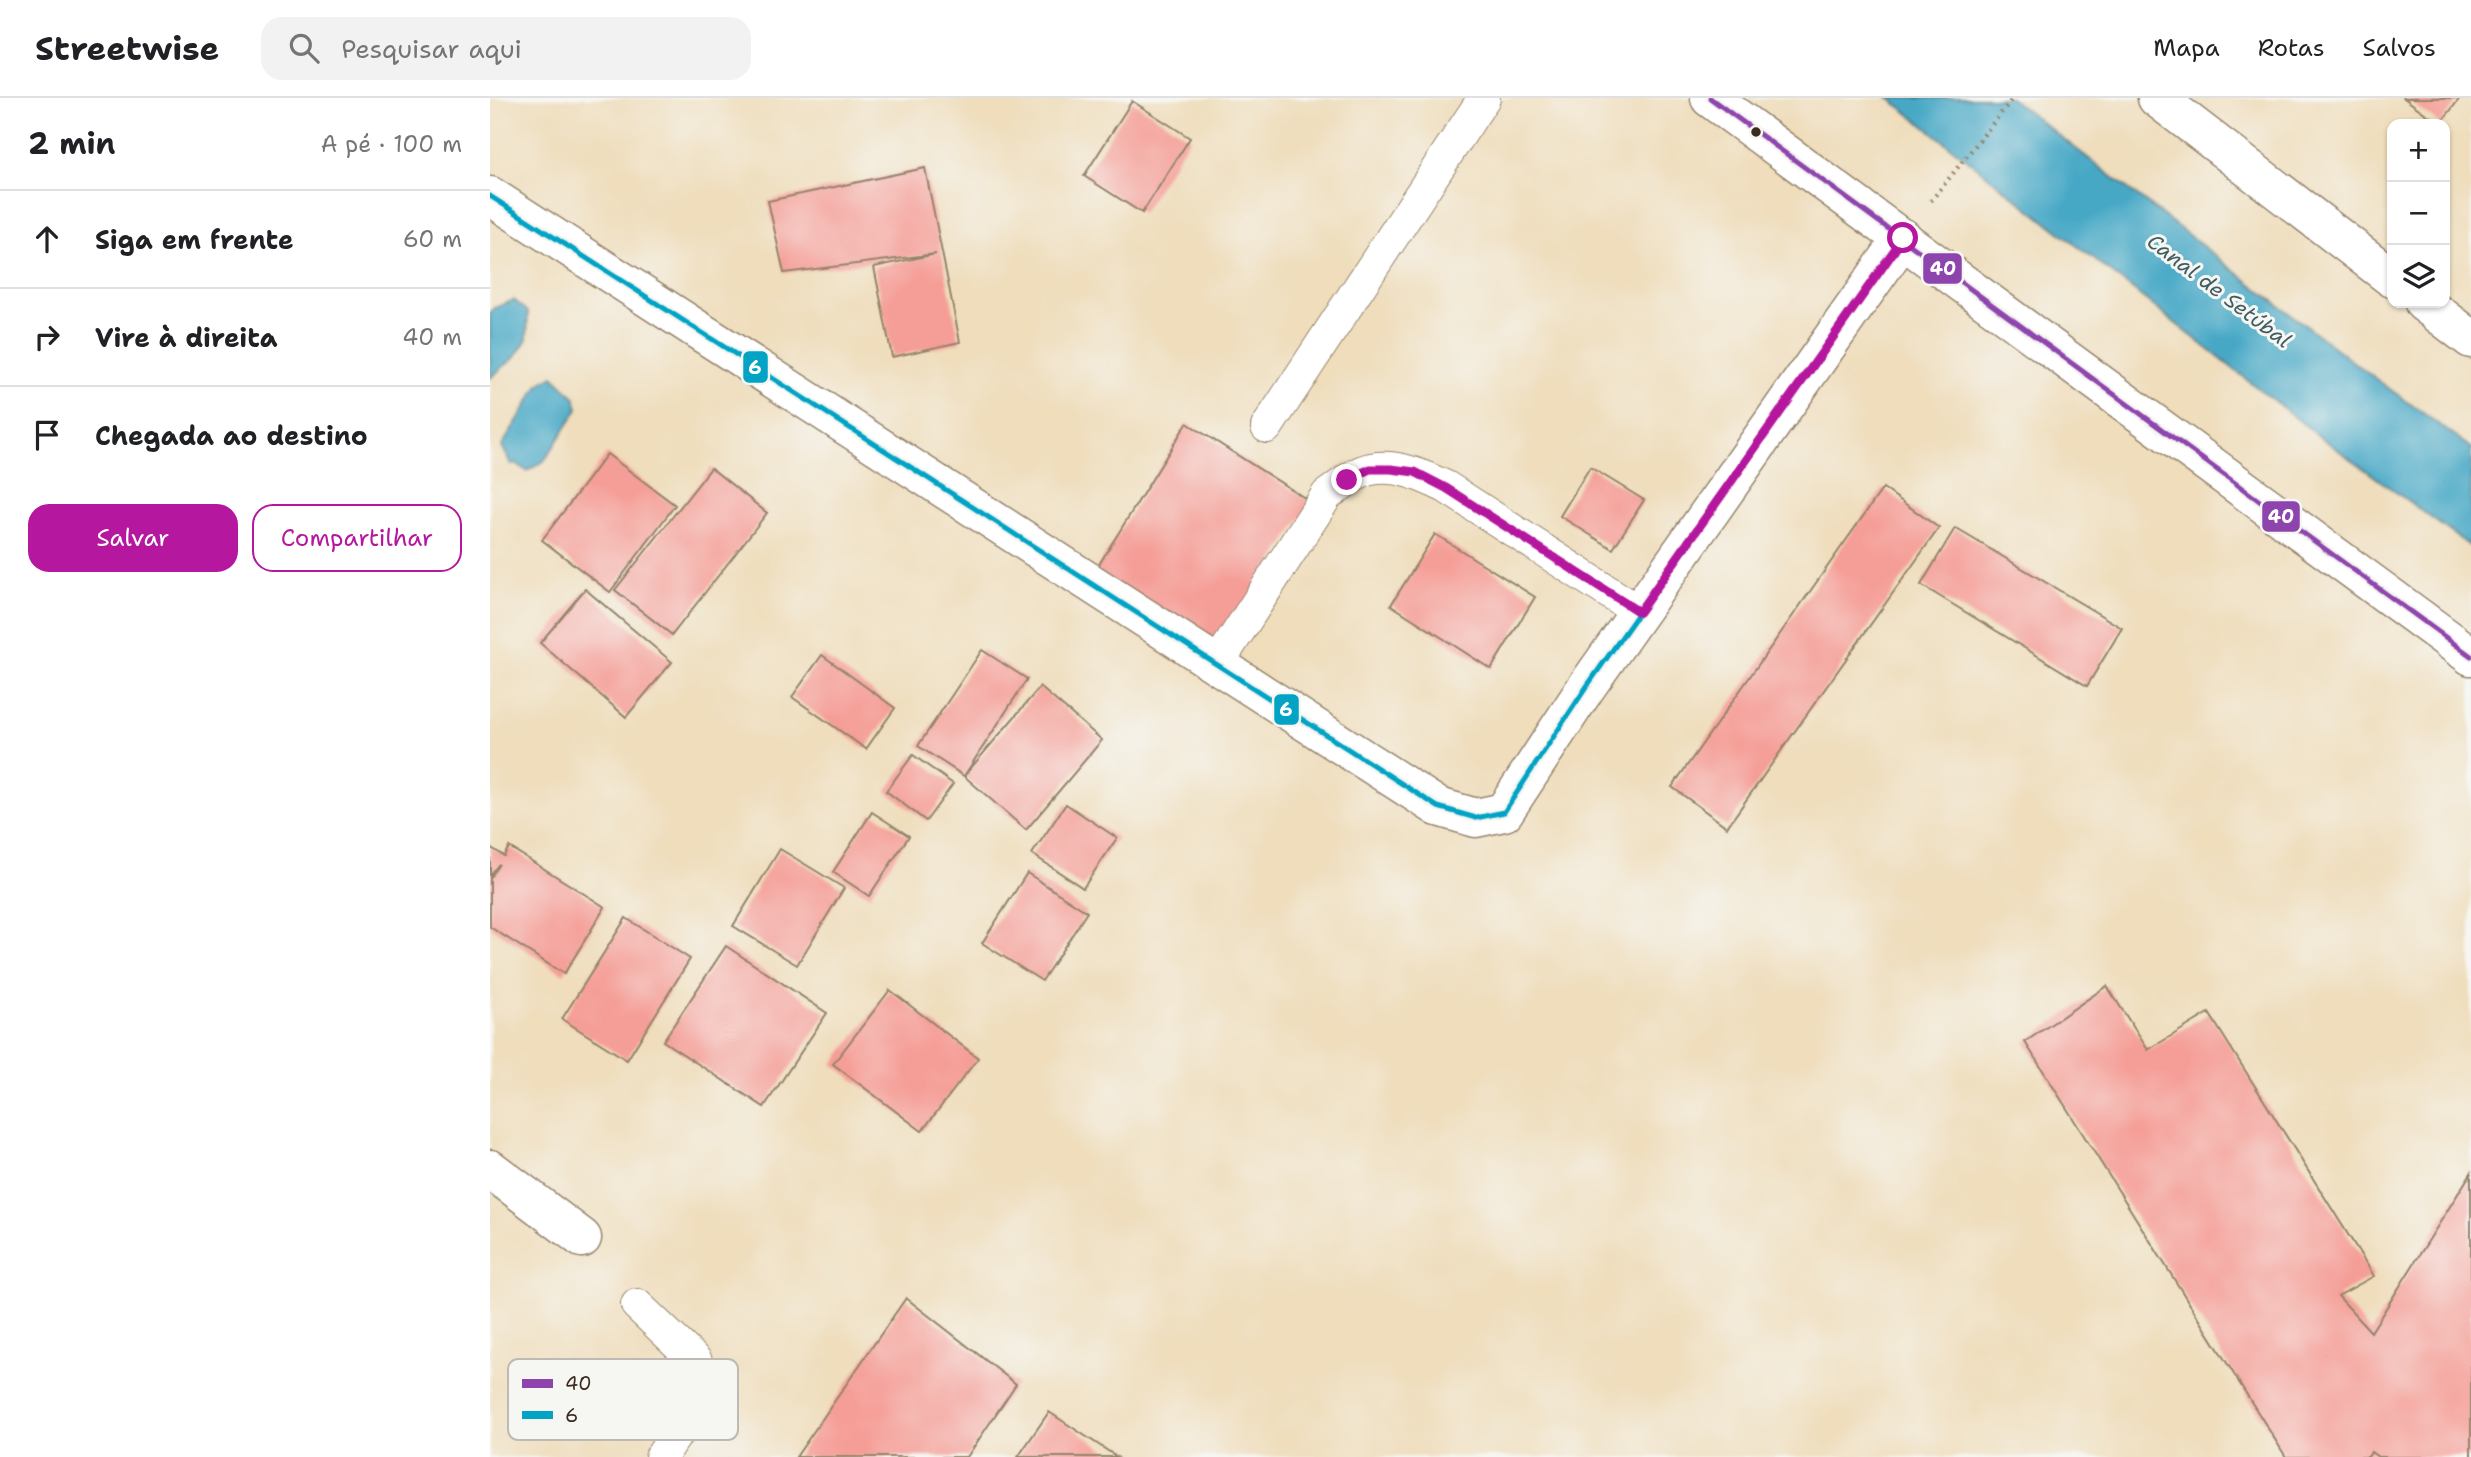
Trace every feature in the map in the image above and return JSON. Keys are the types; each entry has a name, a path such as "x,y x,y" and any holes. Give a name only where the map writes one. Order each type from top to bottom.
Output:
{"street":[{"path":"1710,98 2471,656"},
{"path":"2157,98 2387,274"},
{"path":"490,196 1438,807 1476,818 1504,812 1585,689 1903,238"},
{"path":"2431,308 2471,339"},
{"path":"490,1169 582,1238"}],"lane":[{"path":"1267,427 1484,98"},
{"path":"1218,663 1327,495 1347,480 1370,469 1415,472 1446,488 1639,612"},
{"path":"637,1305 694,1359"},
{"path":"660,1457 672,1440"}],"path":[{"path":"1950,177 2013,98"}],"water":[{"name":"Canal de Setúbal","path":"1889,98 2010,98 2365,371 2471,448 2471,547 2315,433"},
{"path":"514,300 528,312 527,339 516,356 490,378 490,313 494,308"},
{"path":"553,376 575,397 578,409 544,461 527,471 511,464 502,446 539,385"}],"building":[{"path":"2404,98 2460,98 2444,119 2433,119"},
{"path":"1132,101 1190,138 1142,213 1084,176"},
{"path":"925,168 960,342 892,357 874,267 936,254 784,273 768,201"},
{"path":"1187,423 1311,502 1216,652 1093,574"},
{"path":"607,454 675,505 610,592 542,540"},
{"path":"1590,467 1644,500 1613,549 1560,516"},
{"path":"711,468 767,513 672,635 615,590"},
{"path":"1883,488 1939,528 1727,827 1672,787"},
{"path":"1955,528 2122,628 2087,686 1921,585"},
{"path":"1435,534 1535,597 1491,669 1391,605"},
{"path":"585,589 672,662 626,717 540,643"},
{"path":"982,650 1027,679 964,776 918,746"},
{"path":"822,655 895,708 866,749 792,697"},
{"path":"1040,687 1102,740 1026,830 964,776"},
{"path":"913,755 953,784 926,821 886,791"},
{"path":"1066,804 1117,838 1083,888 1032,854"},
{"path":"872,812 909,836 869,896 833,872"},
{"path":"490,847 504,856 509,847 605,907 564,974 490,927 490,878 499,864 490,875"},
{"path":"780,849 844,888 797,965 733,926"},
{"path":"1027,873 1087,912 1042,981 982,943"},
{"path":"626,918 690,959 627,1060 562,1019"},
{"path":"726,946 827,1013 764,1107 663,1041"},
{"path":"2107,986 2148,1050 2209,1013 2374,1276 2338,1296 2371,1332 2471,1173 2471,1457 2378,1457 2371,1452 2368,1457 2286,1457 2025,1042"},
{"path":"890,990 978,1058 922,1131 833,1064"},
{"path":"906,1298 1016,1384 967,1457 796,1457"},
{"path":"1049,1412 1117,1457 1018,1457"}],"transit line":[{"name":"40","path":"1710,98 2471,656"},
{"name":"6","path":"490,196 1438,807 1476,818 1504,812 1585,689 1903,238"}],"route":[{"path":"1347,480 1370,469 1415,472 1446,488 1639,612 1903,238"}]}
